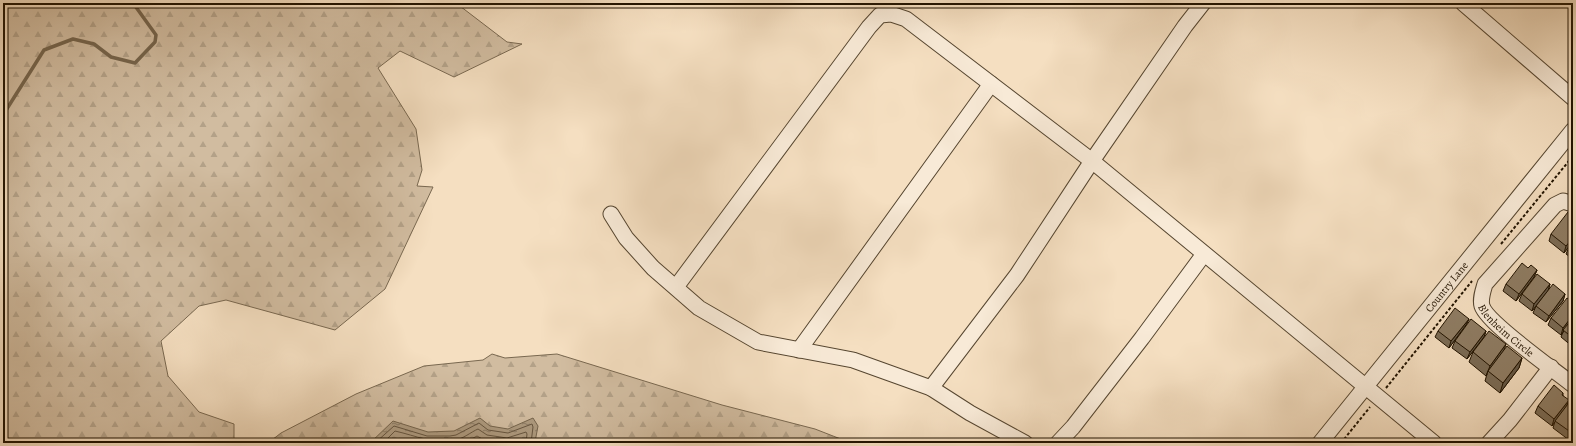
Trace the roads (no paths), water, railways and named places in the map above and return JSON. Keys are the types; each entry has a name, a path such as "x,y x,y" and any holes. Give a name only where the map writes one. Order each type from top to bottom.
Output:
{"street":[{"path":"931,388 1017,275 1092,161 1185,26 1203,3"},
{"path":"1463,3 1573,98"},
{"path":"676,287 869,27 880,15 891,14 906,19 1092,161 1434,443"},
{"path":"799,350 991,84"},
{"name":"Country Lane","path":"1320,443 1573,130"},
{"name":"Blenheim Circle","path":"1573,204 1563,201 1555,205 1485,284 1481,298 1482,306 1488,316 1500,328 1573,384"},
{"path":"611,214 626,238 653,268 699,308 758,342 853,360 931,388 970,413 1025,443"},
{"path":"1058,443 1073,428 1204,254"},
{"path":"1490,443 1510,420 1551,367"}],"water":[{"path":"480,418 490,426 508,429 533,418 538,426 535,442 370,443 393,421 428,432 454,431"}],"waterway":[{"path":"3,115 44,50 73,39 94,44 111,57 135,63 155,42 156,35 133,3"}]}
